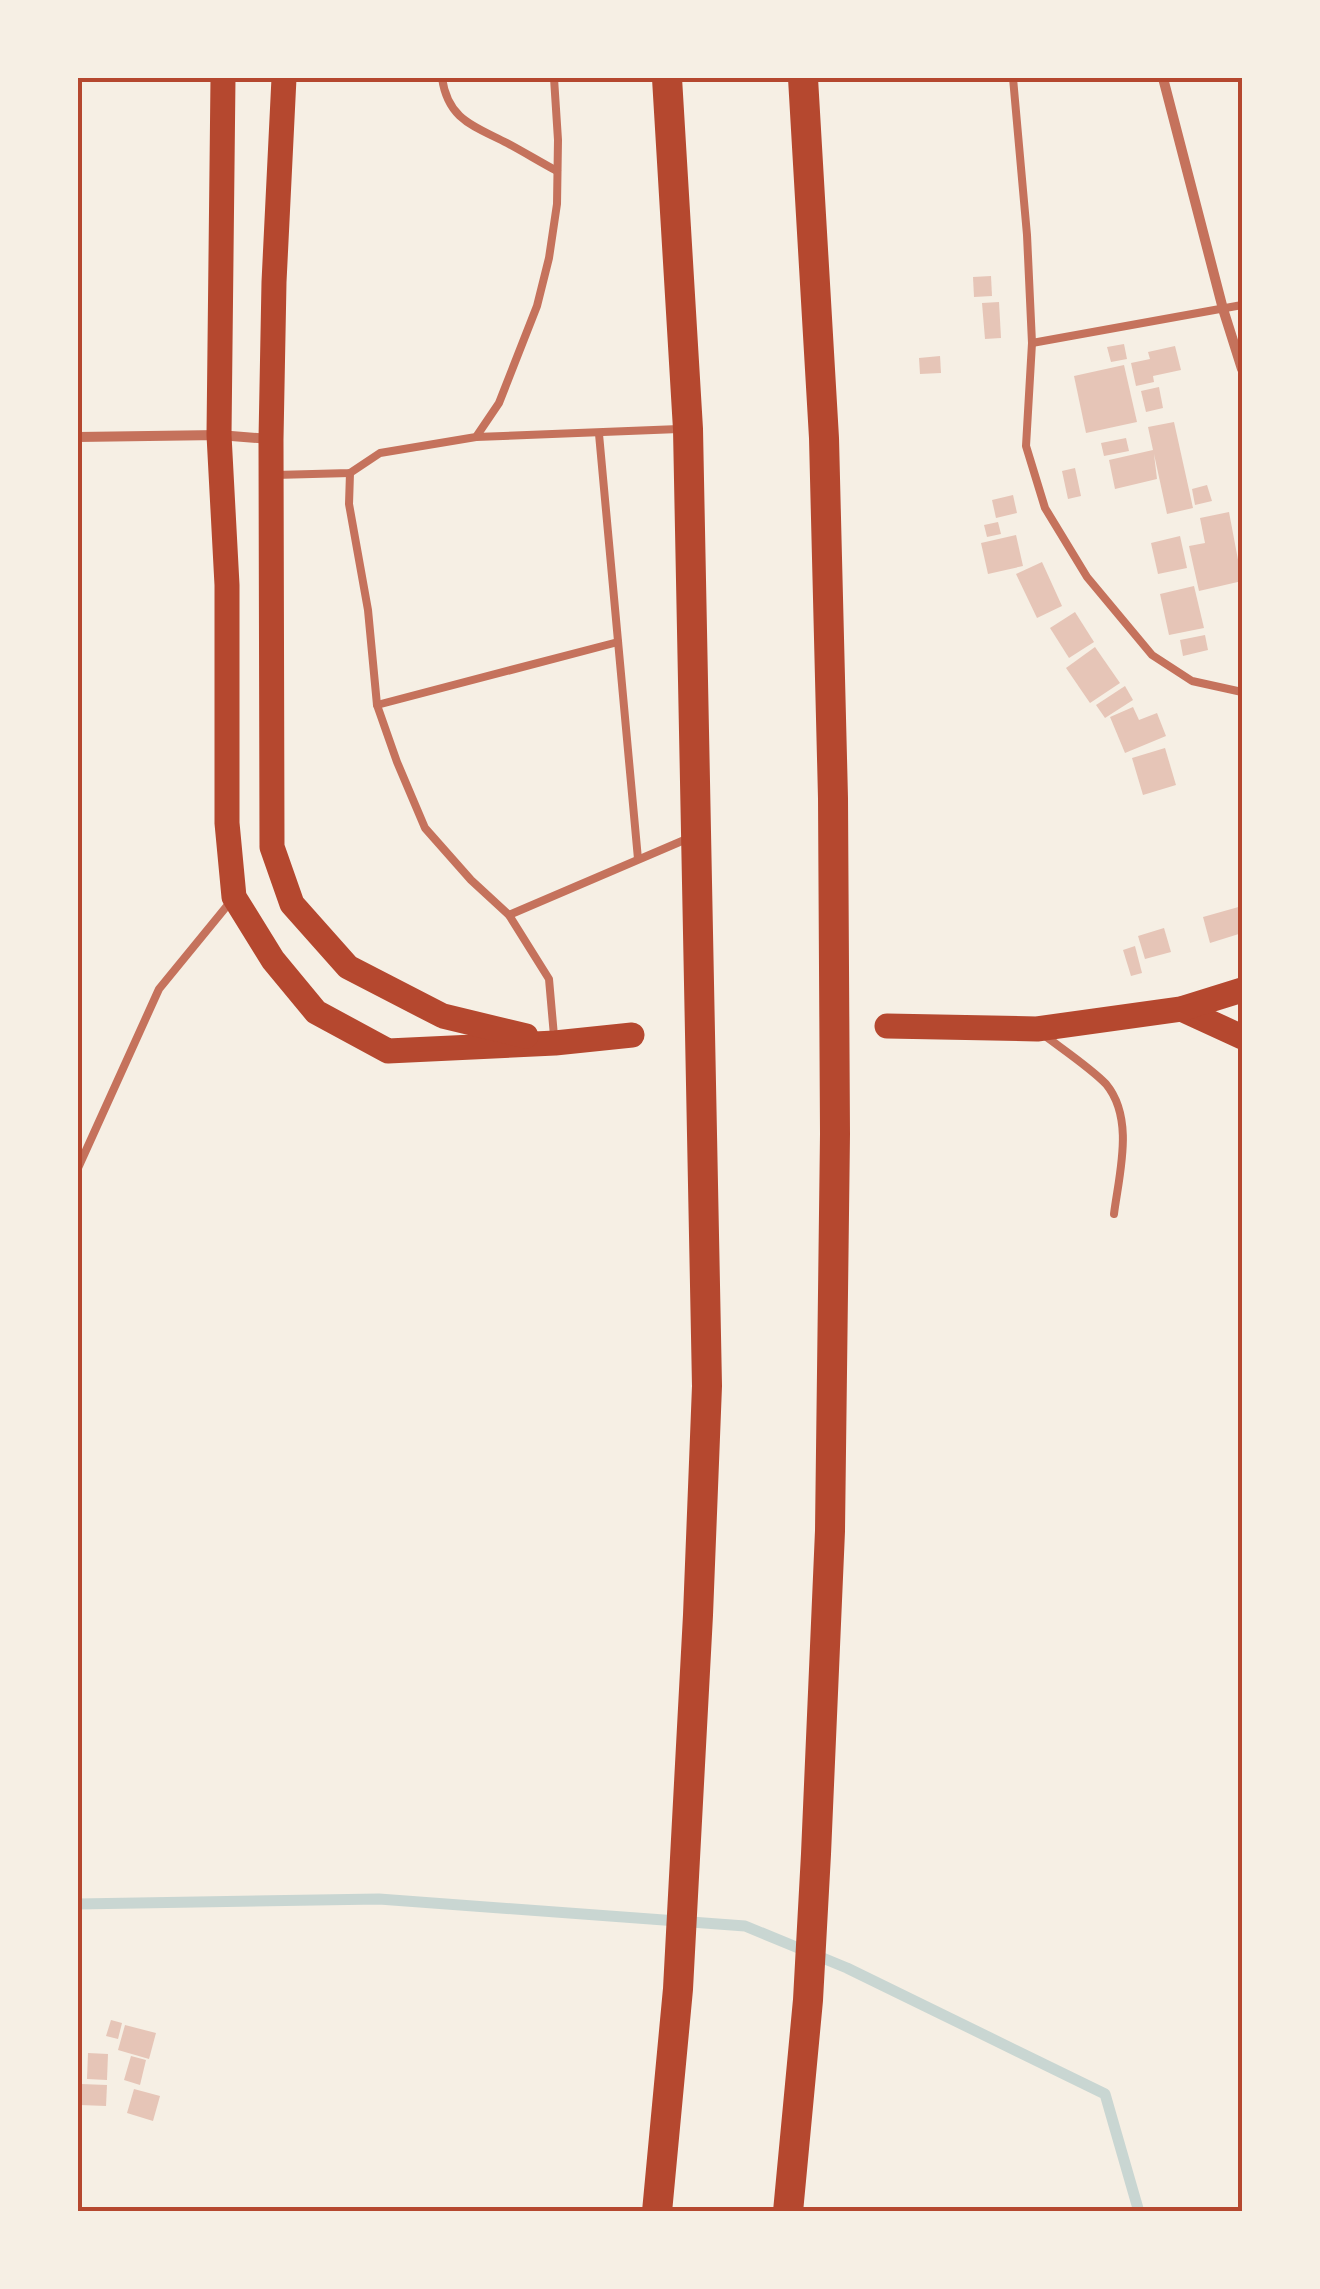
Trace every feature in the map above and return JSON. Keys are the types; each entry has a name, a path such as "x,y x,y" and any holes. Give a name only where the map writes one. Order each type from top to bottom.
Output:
{"highway":[{"path":"657,2212 678,1990 707,1386 688,429 667,78"},
{"path":"788,2212 808,2000 816,1854 830,1531 835,1134 824,438 803,78"}],"main road":[{"path":"223,78 219,435 226,585 227,824 234,898 272,960 316,1012 388,1051 632,1035"},
{"path":"284,78 270,440 272,847 292,904 348,967 443,1016 555,1043"},
{"path":"888,1026 1037,1029 1182,1010 1242,990"},
{"path":"1182,1010 1242,1037"}],"street":[{"path":"1164,78 1242,369"},
{"path":"78,436 219,435 270,440"}],"lane":[{"path":"442,78 444,92 471,127 557,171"},
{"path":"476,436 499,403 537,306 549,258 557,171 554,78"},
{"path":"1013,78 1032,343 1026,446 1045,508 1086,578 1152,655 1192,681 1242,692"},
{"path":"1032,343 1242,305"},
{"path":"270,476 350,473 380,453 476,436 688,429"},
{"path":"599,434 638,860"},
{"path":"350,473 350,504 368,610 377,706 396,762 425,828 471,880 509,915 549,979 555,1043"},
{"path":"377,706 618,642"},
{"path":"509,915 697,834"},
{"path":"78,1168 159,989 234,898"},
{"path":"1037,1029 1106,1085 1120,1112 1122,1146 1114,1214"}],"building":[{"path":"991,276 992,296 974,297 973,277"},
{"path":"999,302 1001,338 985,339 982,303"},
{"path":"1124,344 1127,359 1111,362 1107,347"},
{"path":"1175,346 1181,370 1153,376 1154,382 1136,386 1131,363 1150,359 1148,352"},
{"path":"940,356 941,373 920,374 919,358"},
{"path":"1124,365 1137,422 1086,433 1074,376"},
{"path":"1159,387 1163,408 1146,412 1141,391"},
{"path":"1174,422 1193,508 1167,514 1154,454 1157,479 1115,489 1109,460 1153,450 1148,427"},
{"path":"1126,438 1129,451 1104,456 1101,443"},
{"path":"1075,468 1081,496 1068,499 1062,471"},
{"path":"1207,485 1212,501 1195,505 1192,489"},
{"path":"1013,495 1017,513 996,518 992,500"},
{"path":"1229,512 1242,581 1199,591 1189,546 1205,543 1200,518"},
{"path":"998,522 1001,534 987,537 984,525"},
{"path":"1016,535 1023,566 988,574 981,543"},
{"path":"1180,536 1187,568 1158,574 1151,543"},
{"path":"1042,562 1062,606 1037,618 1016,574"},
{"path":"1194,586 1204,628 1169,635 1160,594"},
{"path":"1075,612 1094,642 1069,658 1050,628"},
{"path":"1205,635 1208,650 1183,656 1180,640"},
{"path":"1095,647 1120,683 1090,703 1066,668"},
{"path":"1125,686 1133,700 1105,718 1096,705"},
{"path":"1133,707 1139,720 1157,713 1166,736 1125,753 1110,717"},
{"path":"1165,748 1176,785 1143,795 1132,758"},
{"path":"1242,906 1242,933 1210,943 1203,917"},
{"path":"1164,928 1171,952 1145,959 1138,936"},
{"path":"1135,946 1142,973 1131,976 1123,950"},
{"path":"111,2020 122,2023 118,2039 106,2036"},
{"path":"125,2025 156,2033 149,2059 118,2050"},
{"path":"88,2053 108,2054 107,2080 87,2079"},
{"path":"131,2056 146,2060 140,2085 124,2080"},
{"path":"81,2084 107,2085 106,2106 80,2105"},
{"path":"134,2089 160,2096 153,2121 127,2113"}],"waterway":[{"path":"78,1904 379,1899 745,1926 847,1968 1105,2094 1139,2212"}]}
